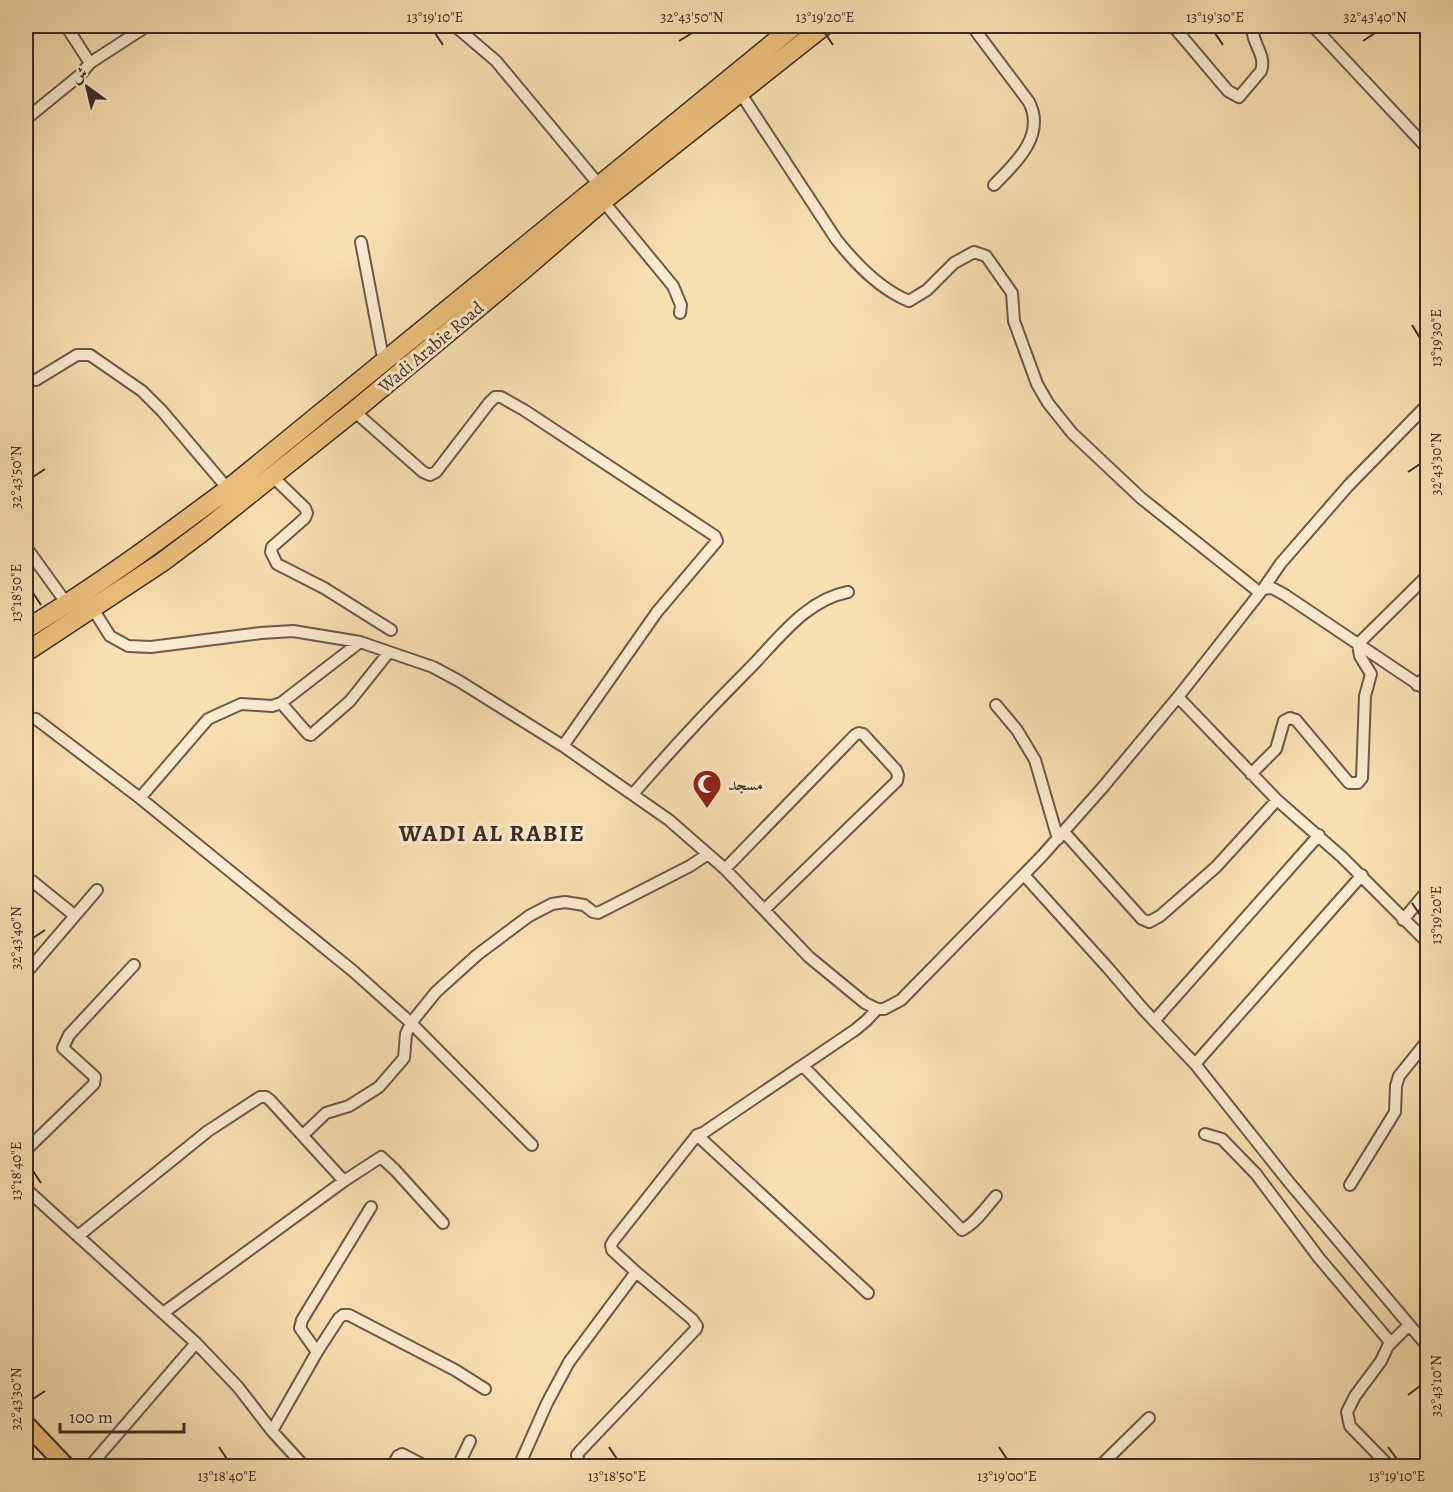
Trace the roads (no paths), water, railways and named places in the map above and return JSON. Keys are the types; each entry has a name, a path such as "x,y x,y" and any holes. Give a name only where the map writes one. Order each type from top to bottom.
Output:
{"highway":[{"name":"Wadi Arabie Road","path":"26,652 161,563 354,411 522,272 601,194 794,26"},
{"name":"Wadi Arabie Road","path":"26,629 152,546 228,489 384,363 601,194 824,26"}],"main road":[{"path":"26,1424 66,1467"}],"street":[{"path":"66,26 90,63"},
{"path":"26,119 80,75 90,63 147,26"},
{"path":"455,26 496,61 601,194 673,286 681,304 680,313"},
{"path":"972,26 1029,102 1034,115 1033,136 1028,145 1010,169 994,185"},
{"path":"1173,26 1228,91 1239,97 1263,66 1263,59 1253,36 1253,26"},
{"path":"1313,26 1428,149"},
{"path":"740,91 836,239 851,258 888,290 909,301 927,290 954,263 974,252 986,256 1012,293 1014,321 1036,384 1056,413 1090,451 1141,498 1261,590 1272,588 1285,595 1428,691"},
{"path":"361,242 384,363"},
{"path":"36,380 77,355 90,355 142,391 162,411 228,489"},
{"path":"354,411 423,472 430,475 436,472 489,403 495,397 501,397 715,536 717,541 657,612 563,746"},
{"path":"580,1467 577,1455 580,1451 696,1329 697,1326 692,1318 636,1272 612,1250 611,1245 697,1135 855,1030 877,1009 891,1006 901,1000 1061,836 1178,697 1281,563 1348,486 1428,404"},
{"path":"272,476 305,508 307,513 305,518 272,547 271,552 277,564 324,588 391,630"},
{"path":"26,547 67,604"},
{"path":"1358,644 1428,575"},
{"path":"633,794 679,739 788,627 822,601 836,594 848,592"},
{"path":"93,609 110,636 128,646 151,647 293,631 360,642 433,667 563,746 669,820 725,869 816,963 865,1003 877,1009"},
{"path":"140,798 208,719 241,704 282,703 360,642"},
{"path":"1251,774 1276,749 1282,725 1290,718 1296,720 1349,783 1358,783 1362,778 1365,696 1371,674 1360,656 1358,644"},
{"path":"282,703 311,735 350,700 389,652"},
{"path":"1417,685 1428,675"},
{"path":"1178,697 1277,800 1362,875 1428,944"},
{"path":"996,705 1017,730 1035,760 1061,836 1142,919 1149,922 1160,916 1216,867 1277,800"},
{"path":"26,718 36,719 140,798 353,971 411,1023 532,1145"},
{"path":"725,869 855,735 863,734 896,770 897,781 764,910"},
{"path":"1155,1021 1319,835"},
{"path":"303,1136 326,1113 349,1106 379,1088 404,1058 406,1034 411,1023 436,992 453,975 529,916 552,904 565,902 584,905 598,913 690,866 708,854"},
{"path":"1024,875 1195,1064 1409,1325 1424,1335 1428,1347"},
{"path":"1195,1064 1362,875"},
{"path":"32,881 74,915"},
{"path":"26,973 29,960 97,890"},
{"path":"1403,920 1428,890"},
{"path":"26,1150 94,1084 95,1077 63,1048 63,1044 134,965"},
{"path":"1350,1185 1395,1112 1395,1086 1400,1076 1428,1040"},
{"path":"803,1066 962,1230 981,1214 996,1196"},
{"path":"78,1236 199,1138 260,1097 270,1100 344,1181"},
{"path":"1205,1134 1222,1139 1256,1174 1319,1258 1391,1343"},
{"path":"697,1135 868,1293"},
{"path":"163,1313 344,1181 381,1158 395,1170 443,1223"},
{"path":"26,1189 196,1343 238,1387 304,1467"},
{"path":"317,1352 300,1328 302,1320 371,1207"},
{"path":"519,1467 547,1403 569,1362 636,1272"},
{"path":"272,1431 317,1352 343,1315 349,1315 455,1370 485,1389"},
{"path":"1389,1467 1350,1426 1347,1412 1355,1396 1391,1343 1409,1325"},
{"path":"90,1467 196,1343"},
{"path":"1100,1467 1149,1418"},
{"path":"458,1467 470,1441"},
{"path":"392,1467 402,1454 425,1467"}],"place":[{"name":"مسجد","path":"707,810"}],"district":[{"name":"WADI AL RABIE","path":"492,833"}]}
